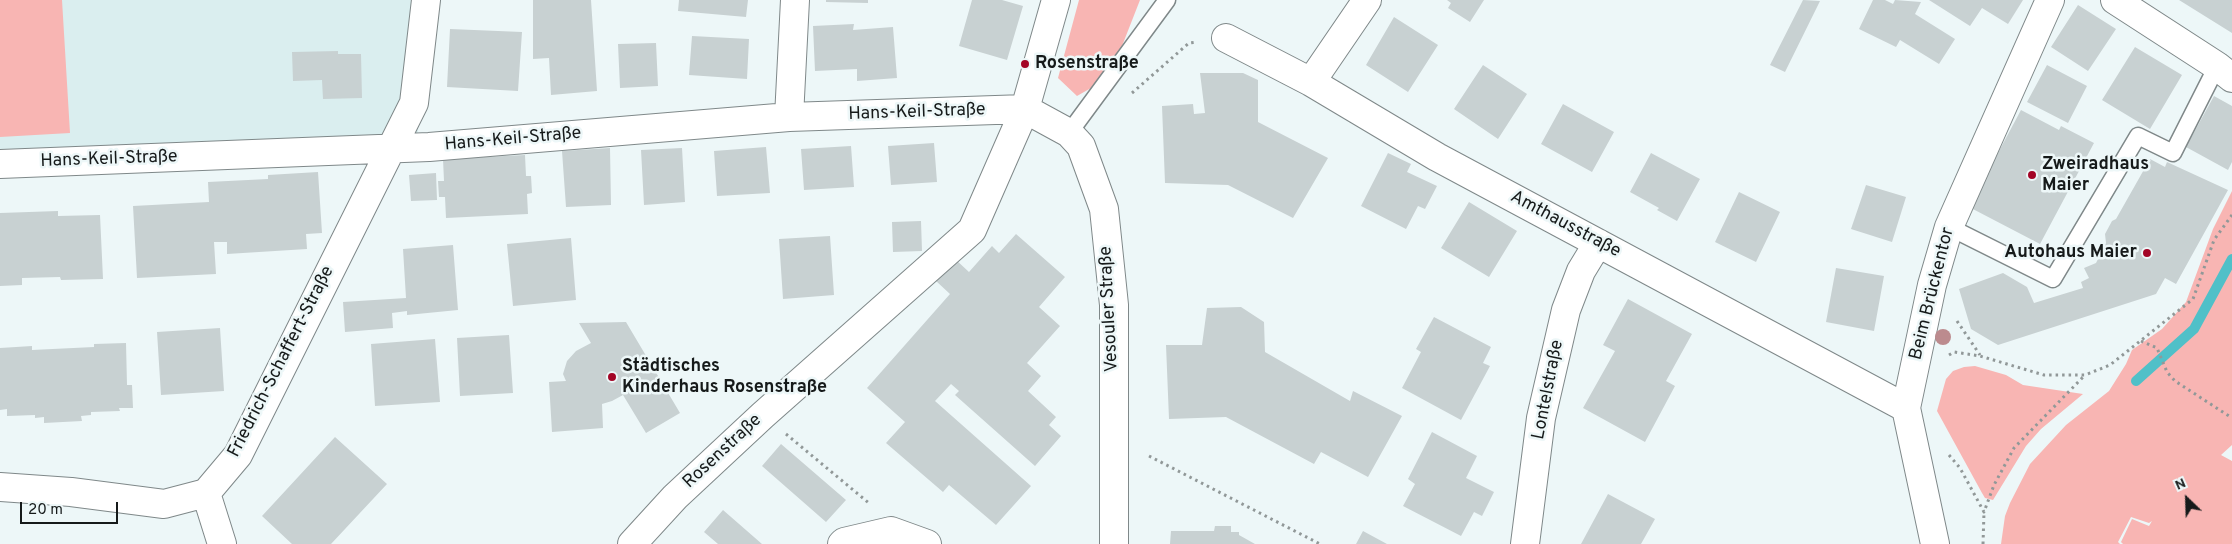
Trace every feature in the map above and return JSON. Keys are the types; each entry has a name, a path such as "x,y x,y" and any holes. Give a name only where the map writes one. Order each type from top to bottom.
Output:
{"street":[{"name":"Friedrich-Schaffert-Straße","path":"206,493 238,454 414,103 426,0"},
{"path":"789,117 795,0"},
{"name":"Rosenstraße","path":"632,544 675,497 763,415 972,230 1026,109 1056,0"},
{"path":"1311,82 1367,0"},
{"name":"Beim Brückentor","path":"1935,544 1906,408 1932,285 1949,227 2050,0"},
{"path":"2115,0 2225,72"},
{"name":"Amthausstraße","path":"1226,38 1311,82 1437,157 1906,408"},
{"name":"Hans-Keil-Straße","path":"0,164 391,148 789,117 1026,109"},
{"name":"Vesouler Straße","path":"1026,109 1069,133 1081,146 1104,209 1114,305 1114,544"},
{"name":"Lontelstraße","path":"1525,544 1541,418 1566,310 1582,271 1598,242"},
{"path":"0,487 71,492 164,504 206,493 222,544"},
{"path":"842,544 891,531 927,544"}],"lane":[{"path":"1069,133 1168,0"},
{"path":"1949,227 2053,279 2138,136 2173,153 2225,72"}],"path":[{"path":"1128,97 1189,43 1226,38"},
{"path":"1947,355 1954,352 1980,356 2044,375 2085,374 2110,365 2193,299 2214,240 2232,214"},
{"path":"2141,341 2157,348 2167,372 2175,380 2232,418"},
{"path":"1983,544 1984,512 1994,485 2014,448 2085,374"},
{"path":"763,415 882,513 891,531"},
{"path":"1948,455 1960,468 1984,512"},
{"path":"1149,456 1320,544"}],"shaded area":[{"path":"0,0 421,0 418,136 0,161"},
{"path":"0,0 62,0 70,133 0,137"},
{"path":"1079,0 1140,0 1122,46 1091,88 1077,96 1058,78"},
{"path":"2232,191 2232,445 2221,455 2232,461 2232,544 2123,544 2121,542 2132,519 2149,526 2152,521 2149,523 2131,517 2118,542 2120,544 2001,544 2005,516 2030,464 2066,425 2109,391 2126,364 2132,350 2162,329 2186,302 2213,229"},
{"path":"1975,366 2006,375 2023,385 2083,394 2041,429 2026,446 1993,500 1985,498 1937,411 1946,379 1953,371"}],"building":[{"path":"533,0 591,0 597,91 551,95 549,58 533,59"},
{"path":"679,0 748,0 746,17 678,11"},
{"path":"826,0 868,0 868,3 826,2"},
{"path":"972,0 1002,0 1023,6 1007,60 959,46"},
{"path":"1447,0 1484,0 1470,22 1448,8 1451,3"},
{"path":"1803,0 1820,1 1785,72 1770,65"},
{"path":"1873,0 1885,0 1893,4 1895,0 1921,2 1915,14 1955,39 1939,64 1900,40 1896,47 1859,29"},
{"path":"1929,0 2023,0 2008,24 1982,8 1970,26"},
{"path":"2179,0 2232,0 2232,33"},
{"path":"2078,5 2116,29 2088,71 2051,47"},
{"path":"1394,17 1438,45 1408,92 1366,65"},
{"path":"854,24 853,30 893,27 897,78 857,81 857,69 815,71 813,26"},
{"path":"450,29 522,32 518,91 447,87"},
{"path":"692,36 749,39 747,79 689,75"},
{"path":"656,43 658,86 620,88 618,44"},
{"path":"2135,47 2182,75 2150,129 2102,100"},
{"path":"338,51 338,54 361,54 362,98 323,99 322,80 293,81 292,52"},
{"path":"1483,65 1527,94 1498,139 1454,109"},
{"path":"2047,65 2087,86 2068,123 2027,102"},
{"path":"1200,73 1243,73 1258,80 1258,122 1328,158 1293,218 1228,185 1165,183 1162,106 1193,104 1194,114 1205,113"},
{"path":"2214,96 2232,106 2232,162 2228,170 2186,147"},
{"path":"1563,104 1614,132 1592,172 1541,144"},
{"name":"Zweiradhaus Maier","path":"2021,110 2059,130 2061,126 2094,143 2040,244 1969,207"},
{"path":"934,143 937,182 891,185 888,146"},
{"path":"851,146 854,187 804,190 801,149"},
{"path":"766,147 770,193 717,196 714,151"},
{"path":"610,148 611,205 566,207 562,151"},
{"path":"682,148 685,202 644,205 641,150"},
{"path":"1388,153 1411,164 1407,172 1437,186 1425,209 1418,206 1406,229 1361,206"},
{"path":"1651,153 1700,179 1677,221 1657,210 1659,208 1630,192"},
{"path":"525,155 526,176 531,176 532,193 527,194 528,214 446,218 445,197 439,197 438,181 444,181 443,159"},
{"name":"Autohaus Maier","path":"2150,159 2165,167 2167,162 2228,190 2176,284 2165,278 2156,294 1998,345 1971,329 1959,289 2003,273 2027,287 2034,303 2083,288 2081,282 2089,278 2084,268 2096,263 2106,243 2105,234 2112,221 2116,219"},
{"path":"318,172 322,233 306,234 307,249 227,254 227,242 214,242 216,274 137,278 133,206 209,202 208,182 268,179 268,175"},
{"path":"436,173 437,200 411,201 409,175"},
{"path":"1866,185 1906,197 1892,242 1851,229"},
{"path":"1739,192 1780,212 1756,262 1715,242"},
{"path":"1469,202 1517,231 1489,277 1441,248"},
{"path":"58,211 58,216 100,215 103,279 61,280 60,277 22,278 22,285 0,286 0,213"},
{"path":"921,221 922,251 893,252 892,222"},
{"path":"1016,234 1065,277 1039,307 1060,326 1027,363 1041,376 1028,391 1056,417 1049,425 1061,436 1035,466 955,395 959,391 951,384 935,401 1031,486 996,525 949,485 943,492 886,443 905,422 867,388 950,294 936,281 955,259 969,272 992,246 999,253"},
{"path":"830,236 834,295 783,299 779,239"},
{"path":"571,238 576,300 513,306 507,244"},
{"path":"453,245 458,310 407,315 407,311 392,313 393,328 345,332 343,302 406,298 403,249"},
{"path":"1836,268 1884,276 1874,331 1826,322"},
{"path":"1628,299 1692,334 1666,381 1675,386 1645,442 1583,408 1615,351 1603,345"},
{"path":"1241,307 1264,322 1265,352 1350,401 1353,391 1402,416 1368,477 1321,452 1314,464 1226,417 1169,419 1166,345 1202,345 1207,308"},
{"path":"1434,317 1491,347 1483,363 1490,366 1461,420 1402,388 1421,352 1416,349"},
{"name":"Städtisches Kinderhaus Rosenstraße","path":"626,322 680,413 646,433 623,395 602,404 603,428 552,432 549,382 566,381 563,374 567,361 576,351 591,343 579,323"},
{"path":"220,328 224,391 161,395 157,332"},
{"path":"509,335 513,393 460,396 457,338"},
{"path":"435,339 440,402 375,406 371,344"},
{"path":"126,343 127,385 132,385 133,408 119,408 120,411 91,412 91,415 81,416 82,421 44,423 44,417 35,418 35,415 7,416 7,409 0,410 0,348 32,346 32,350 94,347 94,344"},
{"path":"1432,432 1477,456 1466,478 1494,492 1482,516 1474,512 1461,536 1403,506 1415,484 1408,479"},
{"path":"335,437 387,484 331,544 292,544 262,516"},
{"path":"781,444 846,500 826,522 762,466"},
{"path":"1608,494 1655,519 1641,544 1581,544"},
{"path":"723,510 762,544 718,544 704,532"},
{"path":"1215,526 1231,526 1231,532 1239,532 1239,535 1255,544 1170,544 1171,531 1214,531"},
{"path":"1363,531 1387,544 1356,544"}],"waterway":[{"path":"2136,381 2194,329 2232,259"}],"place":[{"name":"Rosenstraße","path":"1025,64"},
{"name":"Zweiradhaus Maier","path":"2032,175"},
{"name":"Autohaus Maier","path":"2147,253"},
{"name":"Städtisches Kinderhaus Rosenstraße","path":"612,377"}]}
